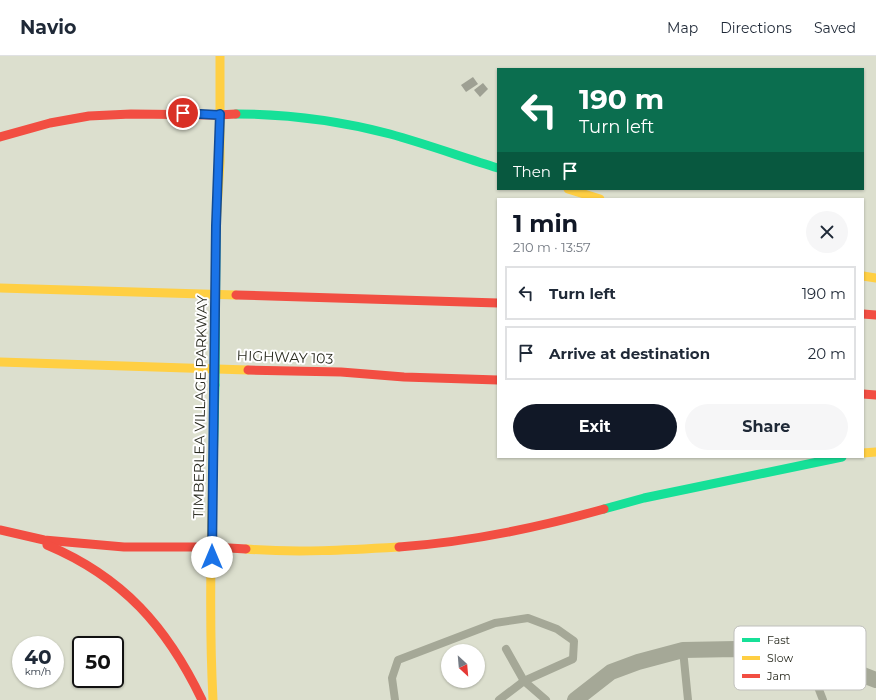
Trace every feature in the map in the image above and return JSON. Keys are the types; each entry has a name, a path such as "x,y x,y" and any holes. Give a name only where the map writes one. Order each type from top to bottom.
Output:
{"main road":[{"name":"TIMBERLEA VILLAGE PARKWAY","path":"213,700 210,649 220,56"},
{"path":"0,137 33,126 101,115 183,113 218,115 268,114 327,122 389,134 497,168"},
{"path":"571,190 597,198"},
{"path":"864,276 876,278"},
{"path":"0,288 497,303"},
{"path":"864,314 876,315"},
{"name":"HIGHWAY 103","path":"0,362 155,368 325,372 404,377 497,380"},
{"path":"864,394 876,395"},
{"path":"864,453 876,452"},
{"path":"0,530 44,540 124,547 212,548 270,551 327,551 385,548 443,543 500,534 557,522 644,498 837,458"},
{"path":"24,536 52,547 92,568 127,595 149,616 168,640 192,678 202,700"}],"street":[{"path":"575,700 611,672 638,662 683,650 734,650"},
{"path":"866,676 876,680"}],"lane":[{"path":"395,700 392,678 398,660 495,623 528,618 557,629 574,641 573,659 524,681 499,700"},
{"path":"506,649 524,681 546,700"},
{"path":"683,650 688,700"},
{"path":"819,690 823,700"}],"building":[{"path":"473,77 478,84 466,92 461,85"},
{"path":"483,83 488,89 480,97 474,90"}],"traffic: fast":[{"path":"236,114 275,115 352,125 404,138 497,168"},
{"path":"215,385 216,226"},
{"path":"213,471 215,385"},
{"path":"604,509 644,498 837,458"}],"traffic: slow":[{"path":"216,226 220,162 220,56"},
{"path":"571,190 597,198"},
{"path":"864,276 876,278"},
{"path":"0,288 236,295"},
{"path":"0,362 248,370"},
{"path":"864,453 876,452"},
{"path":"213,471 211,614 213,700"},
{"path":"246,549 303,551 399,547"}],"traffic: jam":[{"path":"0,137 50,123 89,116 131,114 236,114"},
{"path":"236,295 497,303"},
{"path":"864,314 876,315"},
{"path":"248,370 341,372 404,377 497,380"},
{"path":"864,394 876,395"},
{"path":"399,547 477,538 528,528 604,509"},
{"path":"0,530 44,540 124,547 212,547 246,549"},
{"path":"47,545 98,572 140,607 158,627 174,649 202,700"}],"route":[{"path":"183,113 202,115 220,114 220,162 216,226 215,385 211,519 212,557"}]}
